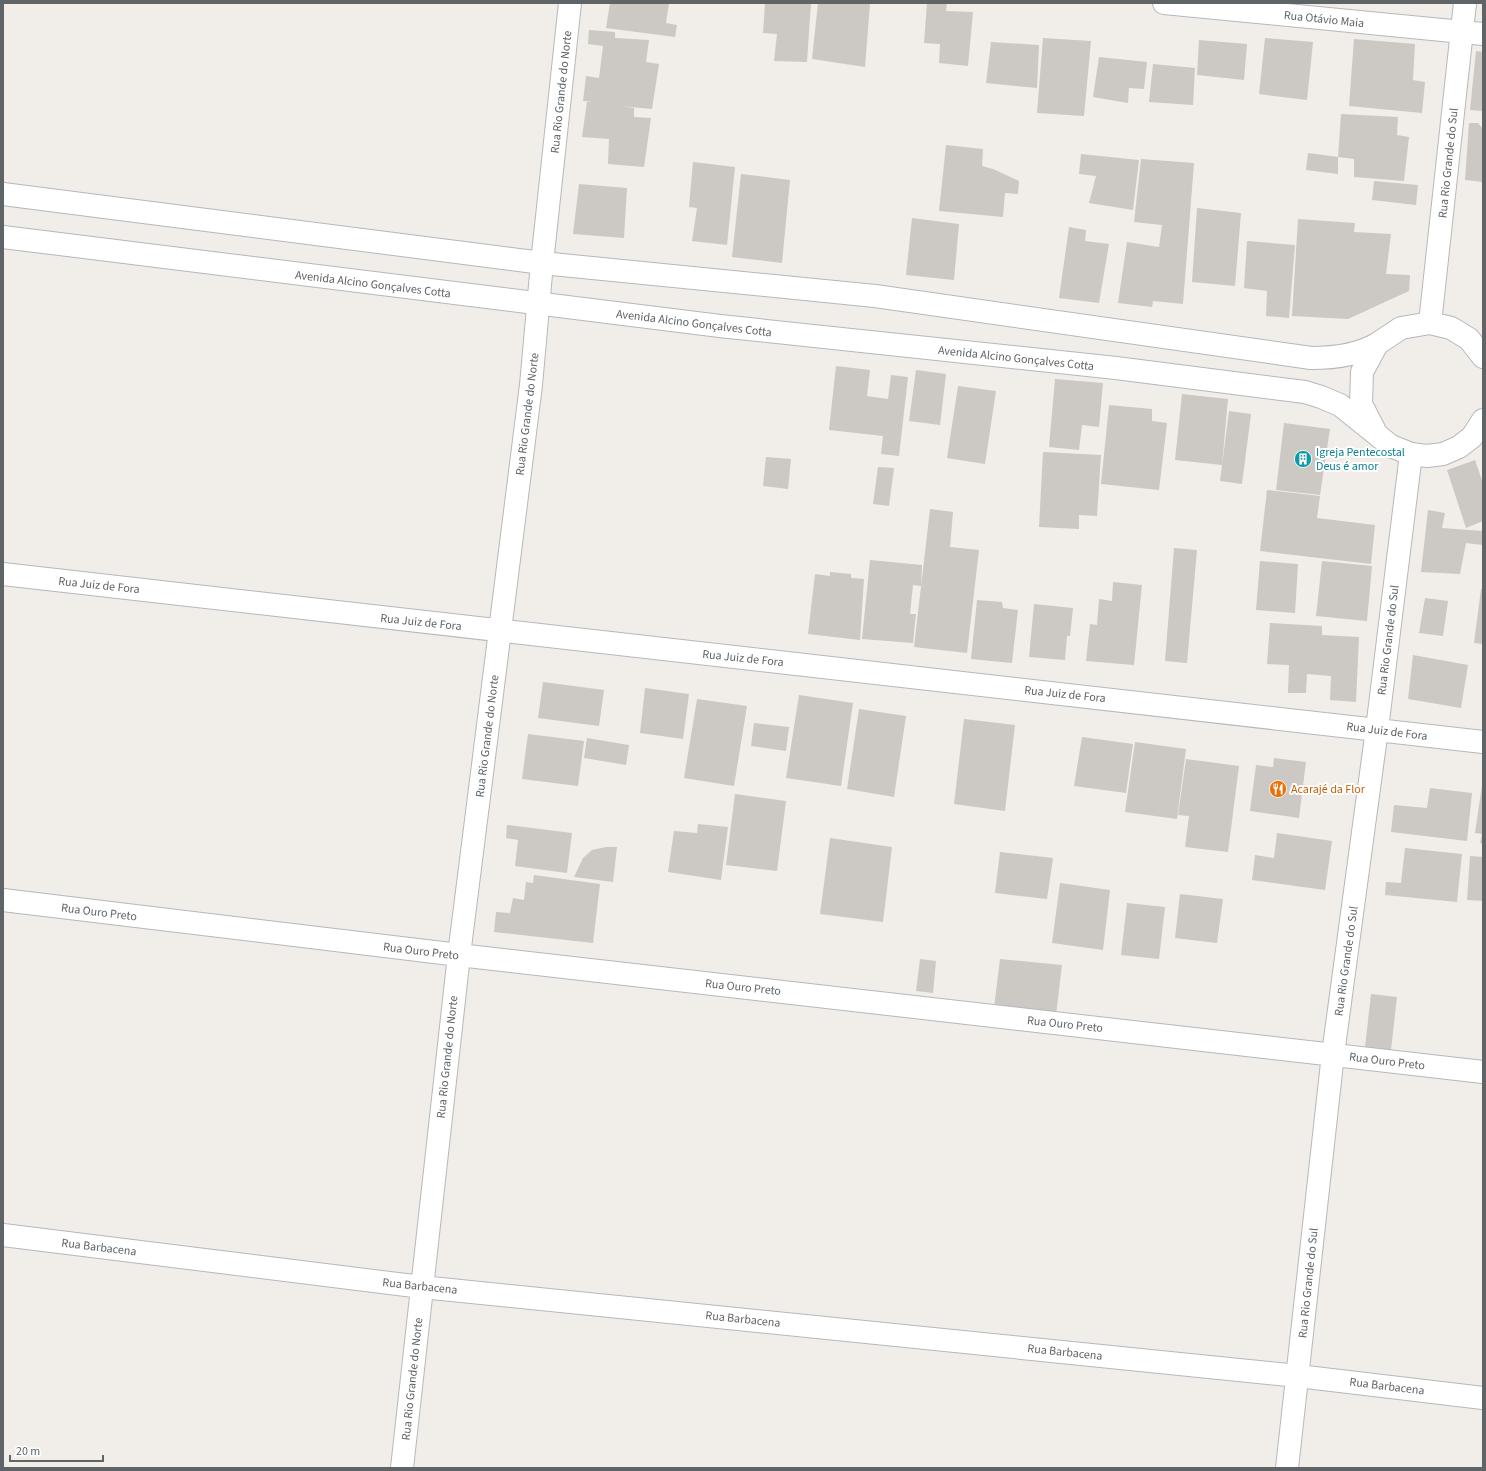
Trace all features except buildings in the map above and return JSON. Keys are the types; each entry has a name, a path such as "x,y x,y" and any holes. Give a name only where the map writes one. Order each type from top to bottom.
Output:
{"street":[{"name":"Rua Rio Grande do Norte","path":"402,1468 459,955 531,385 542,262 570,3"},
{"name":"Rua Otávio Maia","path":"1164,3 1473,33"},
{"name":"Rua Rio Grande do Sul","path":"1430,323 1473,33 1465,3"},
{"path":"3,194 542,262 875,296 1311,358 1340,356 1372,347 1401,328 1430,323 1451,328 1476,342 1483,357"},
{"name":"Avenida Alcino Gonçalves Cotta","path":"3,238 720,326 1116,368 1305,392 1340,405 1392,446 1411,454 1427,456 1443,454 1459,447 1479,431"},
{"path":"1375,432 1361,404 1362,372 1377,344"},
{"name":"Rua Rio Grande do Sul","path":"1287,1468 1333,1054 1378,729 1411,454"},
{"name":"Rua Juiz de Fora","path":"3,574 1483,742"},
{"name":"Rua Ouro Preto","path":"3,900 459,955 1483,1072"},
{"name":"Rua Barbacena","path":"3,1235 422,1287 1298,1376 1483,1398"}],"place":[{"name":"Igreja Pentecostal Deus é amor","path":"1303,459"},
{"name":"Acarajé da Flor","path":"1278,789"}]}
